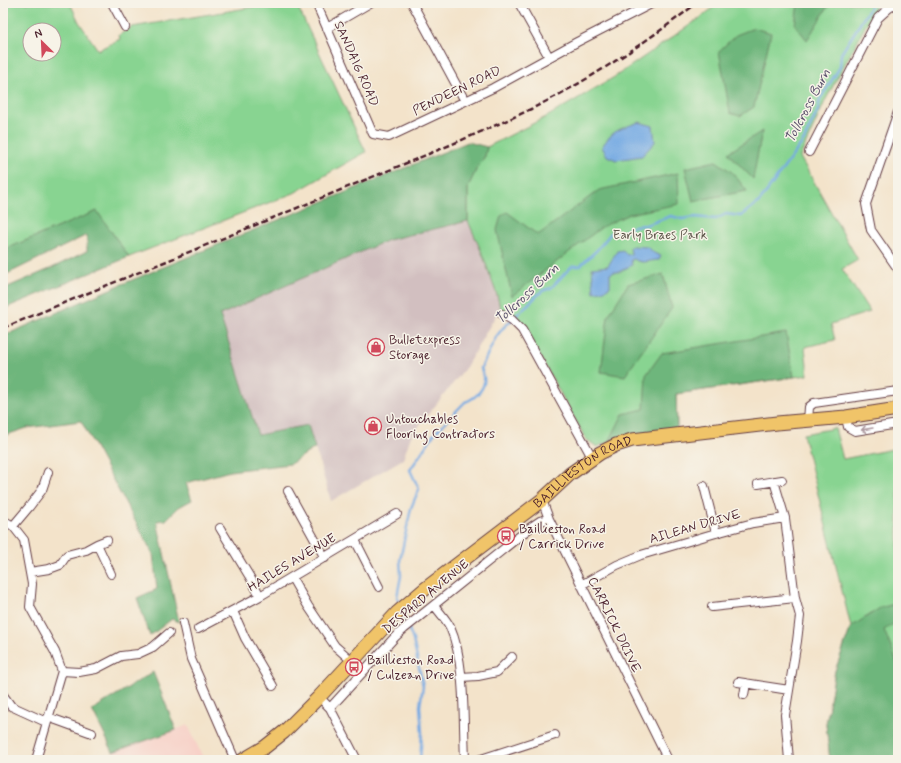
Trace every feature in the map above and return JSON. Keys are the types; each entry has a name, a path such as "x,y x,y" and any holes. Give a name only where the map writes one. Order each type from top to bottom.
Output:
{"main road":[{"name":"BAILLIESTON ROAD","path":"244,760 275,740 319,697 401,610 443,574 542,500 570,474 593,458 616,445 632,440 777,423 846,417 898,409"}],"street":[{"path":"112,3 124,27"},
{"name":"SANDAIG ROAD","path":"316,3 373,134"},
{"path":"327,28 370,3"},
{"path":"412,3 465,101"},
{"path":"519,3 549,57"},
{"path":"632,3 637,11"},
{"name":"PENDEEN ROAD","path":"373,134 389,137 493,88 653,3"},
{"path":"809,152 878,18 889,8 898,3"},
{"path":"898,112 866,204 871,230 898,269"},
{"path":"502,314 512,320 522,330 593,458"},
{"path":"808,421 809,407 814,403 898,391"},
{"path":"846,417 848,427 855,431 898,424"},
{"path":"13,526 42,490 48,472"},
{"path":"758,484 778,480 785,518 795,598 800,616 798,641 785,715 789,760"},
{"path":"704,486 716,533"},
{"path":"288,491 325,558"},
{"name":"CARRICK DRIVE","path":"542,500 549,519 668,760"},
{"name":"HAILES AVENUE","path":"198,629 233,612 292,578 397,514"},
{"name":"AILEAN DRIVE","path":"581,585 617,565 640,555 753,523 785,518"},
{"name":"DESPARD AVENUE","path":"330,708 404,629 531,526 540,521 549,519"},
{"path":"3,520 13,526 24,540 32,584 30,607 55,652 62,671 36,760"},
{"path":"220,528 260,596"},
{"path":"30,572 49,569 60,565 68,554 86,550 107,540"},
{"path":"355,540 379,587"},
{"path":"97,544 111,574"},
{"path":"292,578 308,606 335,646 352,661"},
{"path":"712,607 795,598"},
{"path":"434,605 449,625 457,648 461,677 465,760"},
{"path":"233,612 245,638 273,686"},
{"path":"183,623 191,659 235,760"},
{"path":"62,671 79,672 96,669 121,656 138,654 153,647 169,633"},
{"path":"461,677 478,676 497,672 512,657"},
{"path":"744,695 742,683 789,690"},
{"path":"3,695 11,706 47,720 92,733"},
{"path":"319,697 330,708 357,760"},
{"path":"478,760 555,735"}],"shaded area":[{"path":"468,221 482,253 500,308 466,367 411,436 403,459 331,501 308,425 258,435 220,315 388,240"},
{"path":"188,725 204,760 117,760 113,752"}],"green space":[{"path":"3,3 70,3 79,22 98,50 120,39 119,35 132,27 277,3 296,3 366,152 294,193 129,257 97,212 3,250"},
{"name":"Early Braes Park","path":"719,3 878,3 826,99 800,157 858,260 842,269 870,312 831,324 835,340 805,347 808,375 676,394 677,428 626,436 597,447 586,439 523,326 500,308 482,253 468,221 468,187 477,168 485,156 487,147 548,116 616,76 700,18"},
{"path":"798,3 830,3 807,40 795,25"},
{"path":"754,28 771,33 754,107 740,116 730,113 719,51 736,35"},
{"path":"762,131 753,179 728,153"},
{"path":"468,142 487,147 485,156 477,168 468,187 468,221 388,240 220,315 258,435 308,425 315,448 290,464 230,471 186,483 192,500 179,507 166,520 157,521 179,622 172,619 150,636 137,598 157,589 153,554 81,421 27,428 3,436 3,336 115,287"},
{"path":"716,161 733,173 747,191 693,201 685,168"},
{"path":"678,173 679,204 629,214 602,227 512,296 497,230 501,216 507,212 538,235 599,190"},
{"path":"97,211 129,257 3,309 3,289 87,251 87,235 3,276 3,250"},
{"path":"663,274 672,308 625,376 601,372 608,316 628,284"},
{"path":"786,333 794,377 676,394 677,428 631,435 610,440 623,414 644,409 646,375 662,353"},
{"path":"835,428 843,459 898,448 898,760 830,760 826,724 835,671 851,627 803,434"},
{"path":"898,603 898,621 884,630 898,665 898,760 830,760 826,724 835,671 851,627 880,608"},
{"path":"153,672 176,730 113,752 92,710"}],"water":[{"path":"639,122 653,126 655,142 642,156 616,160 607,156 602,147 610,136 622,128"},
{"path":"630,247 647,247 654,253 661,256 659,260 646,262 640,262 634,259 631,260 632,265 619,272 610,274 610,287 602,291 594,292 592,268 608,266 617,251 623,250 627,255 631,254"}],"waterway":[{"name":"Tollcross Burn","path":"400,604 397,597 401,576 400,560 411,508 419,489 410,470 434,434 465,402 472,399 481,390 484,382 481,368 496,337 503,328 542,291 551,288 572,266 580,266 597,250 611,233 621,233 634,226 646,225 671,216 682,219 695,217 716,219 726,214 741,216 760,201 804,140 818,110 820,99 840,67 841,54 872,3"},
{"name":"Tollcross Burn","path":"403,613 413,640 423,686 420,706 422,733 420,760"}],"railway":[{"path":"3,328 438,150 531,109 575,86 617,60 697,3"}],"place":[{"name":"Bulletexpress Storage","path":"376,347"},
{"name":"Untouchables Flooring Contractors","path":"373,426"},
{"name":"Baillieston Road / Carrick Drive","path":"506,536"},
{"name":"Baillieston Road / Culzean Drive","path":"354,667"}]}
